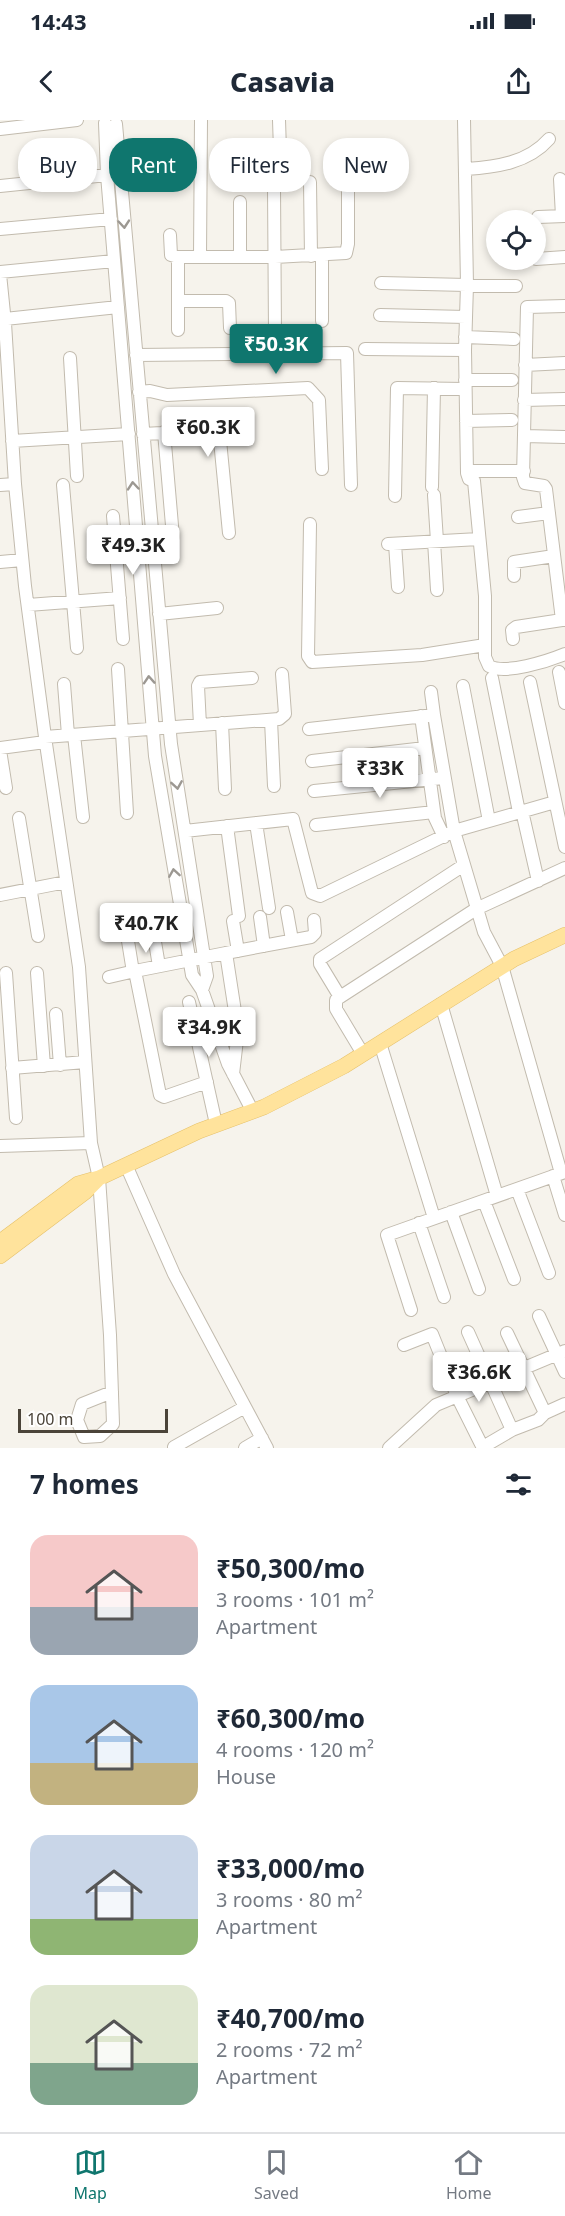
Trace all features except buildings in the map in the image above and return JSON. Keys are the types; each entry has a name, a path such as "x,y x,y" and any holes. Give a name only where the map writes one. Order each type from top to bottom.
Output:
{"main road":[{"path":"0,1242 78,1184 99,1178 216,1124 264,1107 294,1092 363,1054 502,966 564,937"},
{"path":"0,1256 85,1192 99,1178"}],"street":[{"path":"0,129 77,120"},
{"path":"200,257 201,120"},
{"path":"275,333 279,120"},
{"path":"464,120 467,477 474,481 485,596 484,645 487,663 496,669 527,665 565,654"},
{"path":"111,122 107,175 155,756 192,975 202,990 217,1037 252,1110"},
{"path":"111,122 136,355 170,727 207,976 202,990"},
{"path":"466,169 514,161 532,154 549,139"},
{"path":"0,186 107,175"},
{"path":"546,217 563,216 560,179"},
{"path":"311,192 322,321"},
{"path":"170,236 171,255 178,258 342,254 348,249 348,192"},
{"path":"240,202 240,257"},
{"path":"0,229 111,219"},
{"path":"546,258 565,257"},
{"path":"178,258 178,330"},
{"path":"112,1392 82,1404 77,1420 84,1437 92,1442 113,1424 112,1392 99,1178 91,1143 79,967 45,739 8,435 0,273 114,261"},
{"path":"381,283 516,286"},
{"path":"178,301 226,301 229,303 230,328"},
{"path":"513,639 512,630 516,627 563,620 544,486 525,483 524,400 527,307 565,306"},
{"path":"3,322 118,307"},
{"path":"380,315 465,317"},
{"path":"365,349 514,339"},
{"path":"136,355 347,353 351,485"},
{"path":"70,358 77,476"},
{"path":"525,365 565,363"},
{"path":"395,496 397,388 434,388 512,380"},
{"path":"139,392 150,391 167,395 308,388 319,400 321,469"},
{"path":"434,388 433,491 437,590"},
{"path":"524,400 565,399"},
{"path":"466,421 512,420"},
{"path":"143,434 219,430 229,533"},
{"path":"164,432 173,537"},
{"path":"8,435 129,434"},
{"path":"525,436 565,437"},
{"path":"467,471 524,471"},
{"path":"0,485 15,484"},
{"path":"63,485 77,648"},
{"path":"518,517 549,513"},
{"path":"113,516 123,639"},
{"path":"310,524 308,656 312,662 422,655 484,645"},
{"path":"398,587 391,544 479,539"},
{"path":"514,576 514,562 554,556"},
{"path":"0,562 22,560"},
{"path":"28,605 120,598"},
{"path":"159,614 217,608"},
{"path":"118,669 127,813"},
{"path":"559,672 565,703"},
{"path":"8,788 0,749 71,735 282,718 285,714 282,674"},
{"path":"200,725 198,686 200,682 252,678"},
{"path":"492,678 520,812 538,881"},
{"path":"530,682 565,847"},
{"path":"64,684 83,818"},
{"path":"463,686 489,821"},
{"path":"431,692 449,834 464,865 488,942 502,966 560,1174 565,1215"},
{"path":"309,729 434,715"},
{"path":"421,716 434,812 437,824 449,834"},
{"path":"271,720 274,786"},
{"path":"222,723 225,789"},
{"path":"312,761 425,748"},
{"path":"314,791 443,778"},
{"path":"184,831 293,819 312,893 320,896 449,834 555,802"},
{"path":"316,825 434,812"},
{"path":"18,819 38,936"},
{"path":"256,823 269,908"},
{"path":"227,826 236,918 232,952 238,1031 233,1074"},
{"path":"340,997 320,964 320,959 464,865"},
{"path":"363,1054 336,1009 336,1000 476,909 565,868"},
{"path":"0,895 66,882"},
{"path":"287,912 292,940"},
{"path":"260,917 264,946"},
{"path":"109,977 314,936 314,920"},
{"path":"154,936 159,966"},
{"path":"128,941 160,1095 164,1097 207,1082"},
{"path":"6,973 16,1118"},
{"path":"37,973 44,1066"},
{"path":"189,1002 216,1124"},
{"path":"441,1004 497,1196"},
{"path":"56,1014 60,1065"},
{"path":"380,1043 434,1218"},
{"path":"12,1068 85,1062"},
{"path":"0,1146 91,1143"},
{"path":"126,1166 174,1274 265,1443 245,1448"},
{"path":"411,1311 387,1235 560,1174"},
{"path":"517,1189 549,1273"},
{"path":"484,1201 514,1279"},
{"path":"451,1212 479,1289"},
{"path":"419,1223 444,1297"},
{"path":"539,1317 561,1352 565,1372"},
{"path":"468,1332 512,1430"},
{"path":"507,1333 545,1413"},
{"path":"404,1345 432,1334 457,1396 483,1448 512,1430 538,1420 545,1413 565,1404"},
{"path":"389,1448 436,1404 561,1352"},
{"path":"174,1447 245,1407"}]}
